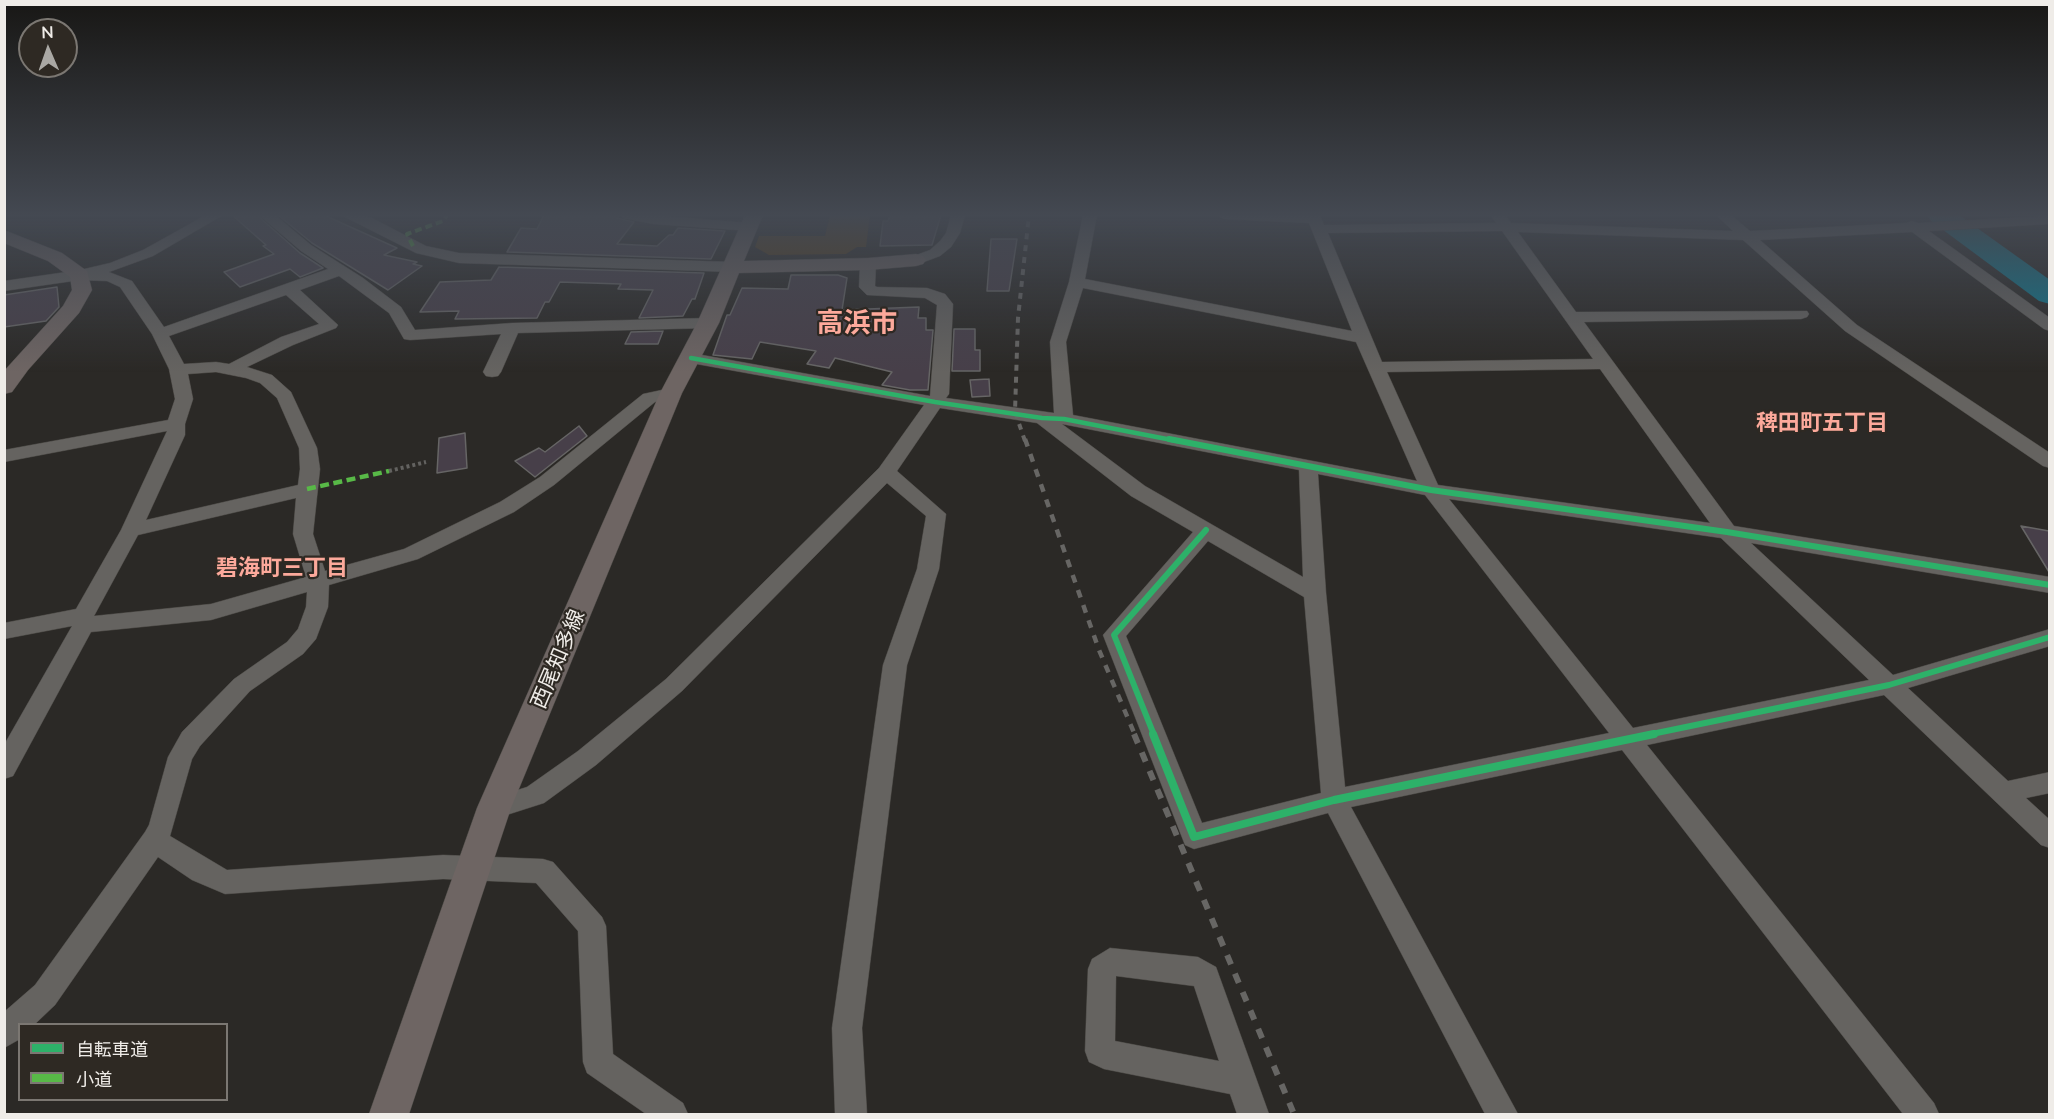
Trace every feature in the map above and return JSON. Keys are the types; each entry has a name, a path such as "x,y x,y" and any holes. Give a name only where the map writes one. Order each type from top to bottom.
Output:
{"main road":[{"path":"4,387 20,365 72,309 82,290 80,275 69,267"},
{"name":"西尾知多線","path":"389,1114 494,808 671,393 691,358 733,267"}],"street":[{"path":"4,286 80,275 110,267"},
{"path":"337,267 395,309 410,335 512,328 708,323"},
{"path":"494,808 535,795 587,758 674,685 886,472 935,402 940,394 945,304 939,297 927,293 873,292 867,287 868,267"},
{"path":"1064,419 1058,342 1080,267"},
{"path":"1335,267 1363,338 1378,367 1431,490 1923,1114"},
{"path":"1535,267 1727,532 2049,837"},
{"path":"1781,267 1851,328 2049,462"},
{"path":"1970,267 2049,326"},
{"path":"160,334 341,270"},
{"path":"4,769 131,530 176,435 176,424 184,399 178,369 160,334 126,284 110,277 80,275"},
{"path":"1077,282 1363,338"},
{"path":"233,369 277,345 330,325 288,288"},
{"path":"1571,317 1801,314"},
{"path":"492,372 512,328"},
{"path":"691,358 935,402 1042,418 1064,419 1431,490 1727,532 2049,585"},
{"path":"1378,367 1604,364"},
{"path":"4,1034 45,995 154,840 160,828 180,757 191,739 242,685 277,662 308,633 317,607 318,582 303,534 310,469 308,448 285,396 266,378 233,369 178,369"},
{"path":"4,631 83,620 211,612 411,554 507,507 547,481 649,398 671,393"},
{"path":"1042,418 1138,491 1315,593"},
{"path":"4,456 176,424"},
{"path":"1308,466 1315,593 1334,800 1502,1114"},
{"path":"851,1114 848,1028 895,665 928,569 936,514 886,472"},
{"path":"131,530 307,489"},
{"path":"1206,530 1114,635 1194,837 1334,800 1889,685 2049,637"},
{"path":"2004,793 2049,782"},
{"path":"154,840 202,872 225,882 443,867 543,871 592,926 598,1062 672,1114"},
{"path":"1239,1080 1104,1054 1100,1051 1102,969 1110,962 1197,971 1206,977 1239,1080 1253,1114"}],"path":[{"path":"389,471 426,462"}],"building":[{"path":"237,267 323,268 300,277 290,269 240,287 224,272"},
{"path":"351,267 420,267 388,290"},
{"path":"499,267 704,273 695,299 692,299 683,316 639,318 653,290 618,289 621,284 560,282 549,302 545,302 537,318 455,319 459,311 420,312 440,282 491,280"},
{"path":"989,267 1013,267 1009,291 987,291"},
{"path":"791,275 838,275 847,278 842,310 919,307 918,318 926,318 926,330 933,330 928,390 910,390 882,385 892,372 835,358 829,368 807,364 816,351 760,342 752,359 713,355 727,315 730,315 742,288 788,289"},
{"path":"57,287 59,307 46,321 4,327 4,295"},
{"path":"954,329 975,329 975,350 980,350 980,371 952,371"},
{"path":"663,331 658,344 625,344 631,332"},
{"path":"989,379 990,396 972,397 970,380"},
{"path":"579,426 587,436 535,477 515,461 539,448 545,452"},
{"path":"465,433 467,468 437,473 439,438"},
{"path":"2021,526 2049,531 2049,572"}],"waterway":[{"path":"2012,267 2050,295"}],"railway":[{"path":"1023,267 1018,318 1015,412 1025,441"},
{"path":"1025,439 1099,650 1135,735"},
{"path":"1134,734 1294,1114"}],"marked path":[{"path":"307,489 389,471"}],"cycle path":[{"path":"691,358 935,402 1042,418 1064,419 1431,490 1727,532 2050,585"},
{"path":"1206,530 1114,635 1194,837 1334,800 1889,685 2050,637"}],"district":[{"name":"高浜市","path":"857,323"},
{"name":"稗田町五丁目","path":"1822,423"},
{"name":"碧海町三丁目","path":"282,568"}]}
